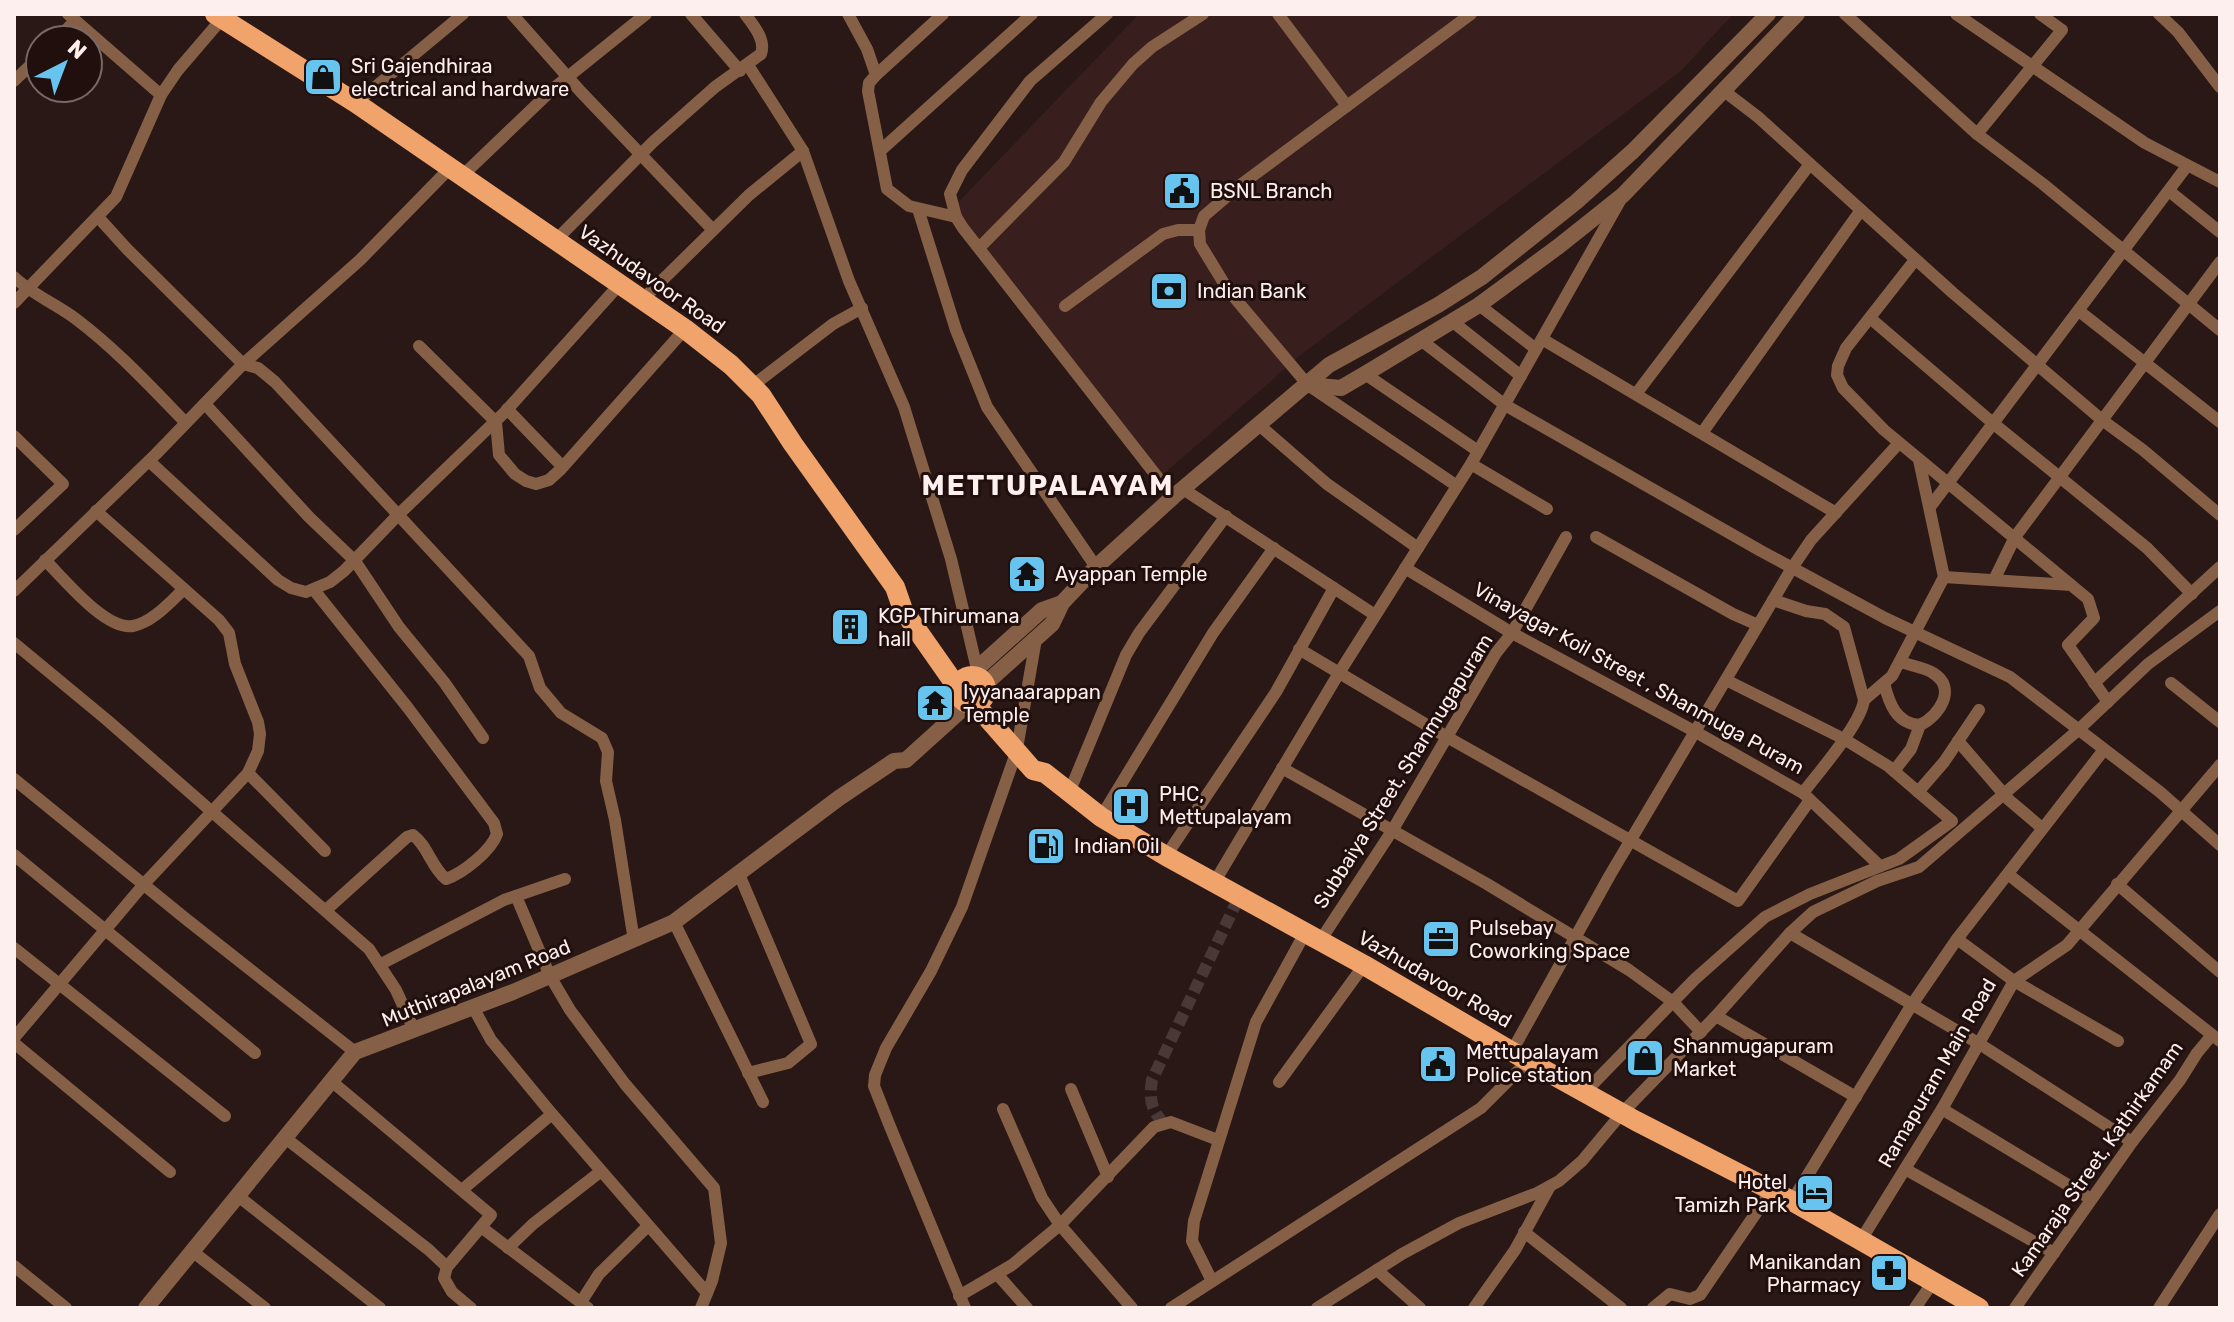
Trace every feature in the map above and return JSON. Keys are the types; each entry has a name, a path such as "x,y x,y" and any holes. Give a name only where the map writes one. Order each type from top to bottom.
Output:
{"main road":[{"name":"Vazhudavoor Road","path":"221,15 356,103 685,329 731,365 752,386 895,587 903,610 972,689 1017,748 1039,761 1045,773 1101,817 1520,1056 1792,1201 1979,1308"}],"street":[{"path":"356,103 463,14"},
{"path":"512,14 713,230"},
{"path":"14,591 149,461 243,364 456,172 646,14"},
{"path":"691,14 744,68 803,151 849,281 904,407 951,559 972,689"},
{"path":"555,241 640,153 715,87 761,54 763,44 745,14"},
{"path":"848,14 867,49 876,75"},
{"path":"943,14 876,75 869,83 868,91 887,189 896,198 918,209 956,217"},
{"path":"880,151 1032,14"},
{"path":"1107,14 1030,81 962,170 950,194 956,217 1178,493 1226,516 1375,615"},
{"path":"979,248 1064,162 1101,102 1133,64 1152,47 1203,14"},
{"path":"1278,14 1347,106"},
{"path":"1457,486 1308,385 1228,290 1200,244 1199,230 1204,216 1229,194 1471,14"},
{"path":"972,689 1052,624 1062,603 1096,567 1329,365 1482,277 1564,211 1633,151 1768,14"},
{"path":"1308,385 1341,388 1479,305 1623,195 1797,14"},
{"path":"1845,14 1977,134 2125,250 2220,330"},
{"path":"1956,14 2145,143 2220,182"},
{"path":"1977,134 2062,30 2040,14"},
{"path":"2159,14 2178,32 2220,87"},
{"path":"14,303 98,217 122,185 161,95 221,15"},
{"path":"72,17 161,95"},
{"path":"1724,91 2102,420 2220,515"},
{"path":"641,301 766,179 803,151"},
{"path":"1636,394 1810,164"},
{"path":"1930,507 2187,166"},
{"path":"2169,191 2220,232"},
{"path":"1214,883 1339,673 1471,464 1623,195"},
{"path":"918,209 956,330 987,407 1096,567"},
{"path":"1702,433 1861,210"},
{"path":"98,217 243,364 258,368 275,382 529,656 540,688 561,713 598,734 606,744 606,781 637,939"},
{"path":"1065,306 1163,234 1199,230"},
{"path":"1915,260 1846,348 1837,375 1852,400 1899,443 2088,599 2094,618 2068,645 2108,702"},
{"path":"1995,578 2015,537 2220,262"},
{"path":"14,277 27,290 62,309 96,335 186,423"},
{"path":"149,461 261,566 291,588 306,592 314,590 330,582 355,561 398,515 496,422 619,285"},
{"path":"1479,305 1539,344 1636,394 1836,513"},
{"path":"752,386 833,324 862,308"},
{"path":"2079,311 2220,422"},
{"path":"1870,318 2147,548 2192,594"},
{"path":"1453,322 1521,376"},
{"path":"419,346 496,422 499,455 506,465 526,481 536,484 549,480 561,469 685,329"},
{"path":"1422,341 1505,405 1792,568 1916,633 2010,677 2181,809 2220,845"},
{"path":"1365,374 1478,451"},
{"path":"205,404 309,517 355,561 399,627 444,682 483,738"},
{"path":"507,409 558,462"},
{"path":"1259,425 1327,484 1418,548"},
{"path":"14,436 63,484 14,530"},
{"path":"1171,1308 1481,1108 1520,1056 1575,936 1792,568 1811,540 1899,443"},
{"path":"1864,700 1892,676 1944,577 1919,460"},
{"path":"1471,464 1547,509"},
{"path":"96,511 219,620 229,633 235,664 258,722 258,751 248,773 144,884 14,1041 170,1172"},
{"path":"1069,793 1126,655 1226,516"},
{"name":"Subbaiya Street, Shanmugapuram","path":"1212,1281 1191,1235 1256,1022 1312,937 1392,831 1496,653 1512,633 1566,537"},
{"path":"1596,537 1758,625"},
{"path":"1101,817 1213,633 1274,548"},
{"path":"45,560 114,624 135,626 148,620 184,589"},
{"path":"2094,683 2220,567"},
{"name":"Vinayagar Koil Street , Shanmuga Puram","path":"1405,568 1512,633 1694,731 1807,797 1880,866"},
{"path":"1944,577 2071,585"},
{"path":"1166,856 1276,692 1334,588"},
{"path":"314,590 408,708 494,823 497,834 487,849 456,875 446,879 434,867 420,840 413,835 407,837 326,910"},
{"path":"1299,649 1447,737 1738,901 1864,706 1844,627 1825,614 1773,600"},
{"path":"972,689 1042,610 1062,603"},
{"path":"1317,1308 1446,1230 1550,1186 1582,1161 1622,1113 1813,912 1877,881 1919,867 2077,731 2148,664 2219,612"},
{"path":"1036,639 1017,748 962,907 931,971 886,1048 874,1086 962,1302 1060,1225 1154,1127 1171,1122 1218,1140"},
{"path":"14,643 369,949 381,964 414,1030"},
{"path":"1894,771 1911,749 1920,725 1937,714 1945,696 1944,687 1934,673 1901,662"},
{"path":"1585,1092 1673,1002 1765,917 1810,894 1899,859 1952,821 1894,771 1844,739 1726,680"},
{"path":"1884,683 1893,710 1906,722 1920,725"},
{"path":"2171,683 2220,722"},
{"name":"Muthirapalayam Road","path":"355,1052 550,976 668,924 894,761 900,750 972,689"},
{"path":"1918,792 1979,710"},
{"path":"1958,741 2002,794 2042,828"},
{"path":"1792,1201 1911,1006 1957,939 2103,751"},
{"name":"Ramapuram Main Road","path":"1861,1240 1942,1109 2014,981 2067,945 2181,809 2215,782 2220,765"},
{"path":"1282,768 1575,936 1673,1002 1701,1032"},
{"path":"248,773 325,851"},
{"path":"14,779 355,1052 146,1308"},
{"path":"14,855 255,1053"},
{"path":"739,874 811,1044 788,1063 748,1073"},
{"path":"2009,875 2216,1038"},
{"path":"381,964 476,913 565,879"},
{"path":"2117,884 2220,972"},
{"path":"516,896 550,976 570,1010 625,1084 714,1188 721,1243 701,1308"},
{"path":"668,924 763,1102"},
{"path":"1790,933 1978,1043 2132,1142"},
{"path":"1957,939 2014,981 2118,1041"},
{"path":"14,948 225,1116"},
{"path":"1279,1082 1364,965"},
{"path":"473,1007 491,1040 600,1172 707,1293"},
{"path":"1716,1016 1856,1097"},
{"name":"Kamaraja Street, Kathirkamam","path":"2015,1308 2197,1053 2216,1038"},
{"path":"330,1080 491,1215 447,1267 446,1284 471,1308"},
{"path":"1071,1089 1108,1177"},
{"path":"1003,1109 1042,1198 1060,1225 1132,1308"},
{"path":"1942,1109 2091,1199"},
{"path":"463,1189 552,1114"},
{"path":"284,1137 447,1267"},
{"path":"1905,1169 2054,1253"},
{"path":"508,1248 533,1224 600,1172"},
{"path":"1474,1308 1492,1286 1550,1186"},
{"path":"1653,1308 1670,1294 1690,1299 1700,1295 1771,1191"},
{"path":"238,1196 380,1308"},
{"path":"2159,1308 2220,1214"},
{"path":"481,1227 585,1305 599,1274 648,1226"},
{"path":"1524,1232 1621,1308"},
{"path":"192,1251 265,1308"},
{"path":"14,1266 66,1308"},
{"path":"1377,1270 1420,1308"},
{"path":"997,1274 1027,1308"},
{"path":"1915,1308 1933,1282"},
{"path":"1598,1308 1607,1297"}],"shaded area":[{"path":"1139,14 1733,14 1681,71 1303,353 1159,478 948,213"}],"tunnel":[{"path":"1163,1123 1152,1103 1152,1080 1239,897"}],"place":[{"name":"Sri Gajendhiraa electrical and hardware","path":"323,77"},
{"name":"BSNL Branch","path":"1182,191"},
{"name":"Indian Bank","path":"1169,291"},
{"name":"Ayappan Temple","path":"1027,574"},
{"name":"KGP Thirumana hall","path":"850,627"},
{"name":"Iyyanaarappan Temple","path":"935,703"},
{"name":"PHC, Mettupalayam","path":"1131,806"},
{"name":"Indian Oil","path":"1046,846"},
{"name":"Pulsebay Coworking Space","path":"1441,939"},
{"name":"Shanmugapuram Market","path":"1645,1058"},
{"name":"Mettupalayam Police station","path":"1438,1064"},
{"name":"Hotel Tamizh Park","path":"1815,1193"},
{"name":"Manikandan Pharmacy","path":"1889,1273"}],"district":[{"name":"METTUPALAYAM","path":"1048,485"}]}
